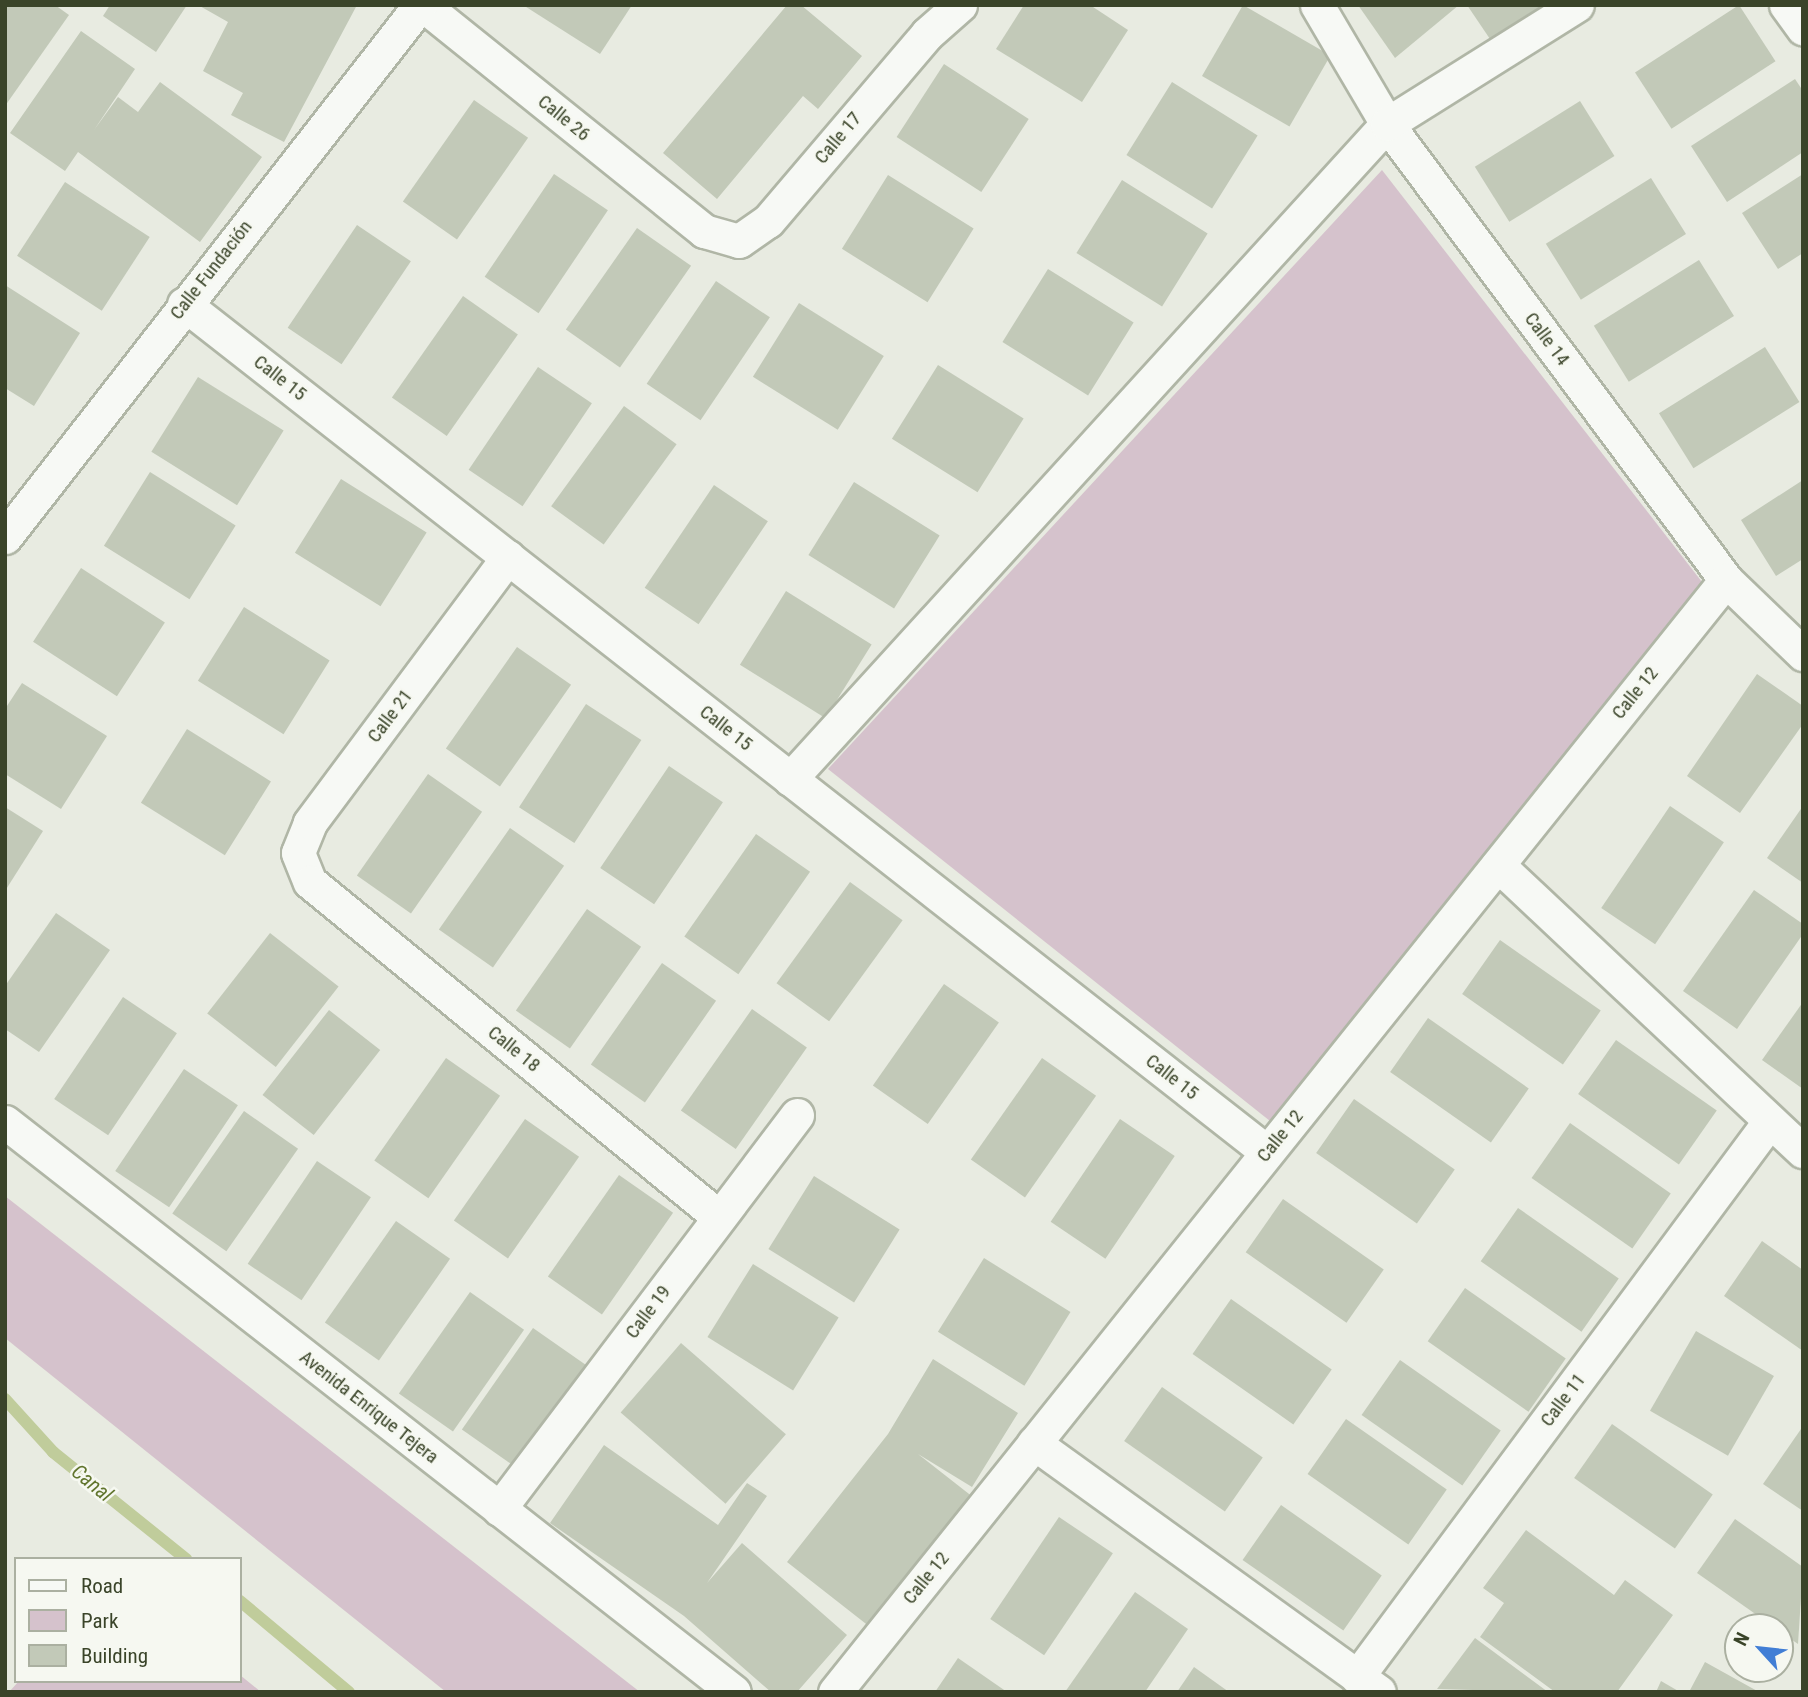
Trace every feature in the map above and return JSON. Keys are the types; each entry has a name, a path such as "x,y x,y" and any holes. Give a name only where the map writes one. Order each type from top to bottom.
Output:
{"street":[{"name":"Calle 26","path":"421,5 704,231"},
{"name":"Calle Fundación","path":"5,537 184,304 421,5"},
{"name":"Calle 17","path":"704,231 739,241 768,221 928,34 960,5"},
{"name":"Calle 14","path":"1317,5 1387,124 1726,580 1803,653"},
{"path":"790,779 1387,124 1577,5"},
{"path":"1786,5 1803,29"},
{"name":"Calle 15","path":"184,304 1267,1152"},
{"name":"Calle 21","path":"310,882 298,853 310,823 508,557"},
{"name":"Calle 12","path":"835,1692 1726,580"},
{"path":"1497,865 1803,1151"},
{"name":"Calle 18","path":"310,882 719,1217"},
{"name":"Calle 19","path":"499,1509 797,1115"},
{"name":"Avenida Enrique Tejera","path":"5,1122 734,1692"},
{"name":"Calle 11","path":"1368,1684 1769,1122"},
{"path":"1034,1443 1368,1684"}],"green space":[{"path":"1382,170 1702,582 1270,1121 828,769"},
{"path":"5,1196 640,1692 446,1692 5,1338"},
{"path":"242,1677 261,1692 9,1692 17,1683 242,1683"}],"building":[{"path":"5,5 55,5 69,15 5,106"},
{"path":"110,5 187,5 156,52 103,16"},
{"path":"198,5 357,5 284,142 231,115 243,93 203,71 228,22"},
{"path":"523,5 632,5 600,54"},
{"path":"787,5 801,5 862,56 818,109 803,96 717,199 663,153"},
{"path":"1024,5 1090,5 1128,30 1082,102 996,49"},
{"path":"1243,5 1330,56 1289,127 1202,76"},
{"path":"1358,5 1459,5 1395,58"},
{"path":"1467,5 1543,5 1492,42"},
{"path":"1739,5 1775,61 1671,129 1635,73"},
{"path":"81,31 135,69 94,130 118,97 138,112 160,82 262,157 200,242 78,152 65,171 10,133"},
{"path":"944,64 1029,119 981,192 897,137"},
{"path":"1795,79 1803,91 1803,152 1727,202 1691,146"},
{"path":"1172,82 1258,136 1212,208 1126,155"},
{"path":"474,100 528,138 457,239 403,202"},
{"path":"1580,101 1614,156 1509,222 1475,167"},
{"path":"554,174 608,210 539,313 485,277"},
{"path":"1803,174 1803,253 1778,269 1742,213"},
{"path":"888,175 974,229 928,302 842,249"},
{"path":"1651,178 1686,234 1581,300 1546,244"},
{"path":"1122,180 1208,234 1162,306 1076,253"},
{"path":"65,182 150,237 102,311 17,256"},
{"path":"357,225 411,261 342,364 288,328"},
{"path":"637,228 691,266 620,367 566,330"},
{"path":"1699,260 1734,316 1629,382 1594,326"},
{"path":"1048,269 1134,323 1088,395 1002,342"},
{"path":"716,281 770,317 701,420 647,384"},
{"path":"5,285 80,333 34,406 5,388"},
{"path":"463,296 518,334 447,436 392,398"},
{"path":"799,303 884,356 838,430 753,377"},
{"path":"1765,347 1799,402 1693,468 1659,413"},
{"path":"938,365 1024,419 978,492 892,439"},
{"path":"538,367 592,403 523,506 469,470"},
{"path":"198,377 284,431 237,505 151,452"},
{"path":"624,406 677,444 604,545 551,506"},
{"path":"150,472 236,526 190,599 104,546"},
{"path":"341,479 427,533 381,606 295,553"},
{"path":"1803,480 1803,559 1776,576 1741,520"},
{"path":"854,482 940,536 894,608 808,555"},
{"path":"714,485 768,521 699,624 645,588"},
{"path":"81,568 165,622 117,696 33,642"},
{"path":"786,591 872,645 826,718 740,665"},
{"path":"244,607 330,661 284,734 198,681"},
{"path":"517,647 571,685 500,786 446,749"},
{"path":"1757,674 1803,706 1803,724 1740,813 1687,776"},
{"path":"22,683 107,736 61,809 5,774 5,709"},
{"path":"586,704 641,740 574,843 519,807"},
{"path":"187,729 271,781 225,855 141,803"},
{"path":"669,766 723,802 654,904 600,868"},
{"path":"428,774 482,812 411,913 357,876"},
{"path":"1670,806 1724,842 1655,944 1601,908"},
{"path":"1803,806 1803,883 1767,858"},
{"path":"5,807 43,831 5,891"},
{"path":"510,828 564,866 493,967 439,930"},
{"path":"756,834 810,872 738,974 684,936"},
{"path":"850,882 903,920 829,1021 777,983"},
{"path":"1754,890 1803,924 1803,934 1737,1029 1683,991"},
{"path":"587,909 641,947 570,1048 516,1011"},
{"path":"56,913 110,950 39,1052 5,1029 5,986"},
{"path":"270,933 339,987 276,1067 207,1013"},
{"path":"1500,940 1601,1011 1563,1065 1462,994"},
{"path":"662,963 716,1001 645,1102 591,1065"},
{"path":"944,984 999,1022 928,1124 873,1086"},
{"path":"123,997 177,1033 108,1135 54,1099"},
{"path":"1803,1002 1803,1089 1762,1060"},
{"path":"752,1009 807,1047 736,1149 681,1111"},
{"path":"329,1010 380,1050 314,1135 263,1095"},
{"path":"1428,1018 1529,1089 1491,1143 1390,1072"},
{"path":"1616,1040 1717,1111 1679,1165 1578,1094"},
{"path":"446,1058 500,1096 428,1198 374,1160"},
{"path":"1042,1058 1096,1096 1025,1197 971,1160"},
{"path":"184,1069 238,1105 169,1207 115,1171"},
{"path":"1354,1099 1455,1170 1417,1224 1316,1153"},
{"path":"244,1111 298,1149 226,1251 172,1213"},
{"path":"525,1119 579,1157 508,1258 454,1221"},
{"path":"1120,1119 1175,1156 1105,1259 1051,1222"},
{"path":"1570,1123 1671,1194 1632,1248 1532,1178"},
{"path":"317,1161 371,1197 302,1300 248,1264"},
{"path":"619,1175 673,1213 602,1314 548,1277"},
{"path":"814,1176 900,1230 854,1302 768,1249"},
{"path":"1283,1199 1384,1270 1346,1323 1246,1252"},
{"path":"1518,1208 1619,1279 1581,1332 1481,1261"},
{"path":"396,1221 450,1259 379,1360 325,1323"},
{"path":"1762,1241 1803,1270 1803,1351 1724,1296"},
{"path":"984,1258 1071,1312 1024,1386 938,1332"},
{"path":"753,1264 839,1318 793,1390 707,1337"},
{"path":"1465,1288 1566,1359 1528,1412 1428,1341"},
{"path":"470,1292 524,1330 453,1431 399,1394"},
{"path":"1231,1299 1332,1370 1293,1424 1193,1354"},
{"path":"533,1328 587,1366 516,1467 462,1430"},
{"path":"1696,1331 1774,1376 1728,1456 1650,1411"},
{"path":"681,1343 786,1434 726,1504 621,1412"},
{"path":"933,1359 1018,1413 972,1487 918,1454 978,1501 870,1627 787,1562 888,1434"},
{"path":"1400,1360 1501,1431 1462,1485 1362,1415"},
{"path":"1162,1387 1263,1458 1225,1512 1124,1441"},
{"path":"1346,1419 1447,1490 1408,1544 1308,1474"},
{"path":"1612,1424 1713,1495 1675,1549 1574,1478"},
{"path":"1801,1429 1803,1431 1803,1511 1763,1484"},
{"path":"604,1445 718,1525 747,1483 767,1496 707,1583 742,1543 847,1635 797,1692 771,1692 684,1616 550,1523"},
{"path":"1281,1505 1382,1576 1343,1630 1243,1560"},
{"path":"1059,1517 1113,1553 1044,1655 990,1619"},
{"path":"1735,1519 1803,1567 1798,1644 1794,1641 1794,1613 1754,1613 1697,1573"},
{"path":"1526,1530 1614,1595 1625,1580 1673,1615 1617,1692 1555,1692 1480,1637 1504,1603 1483,1588"},
{"path":"1135,1592 1188,1629 1145,1692 1065,1692"},
{"path":"1475,1638 1548,1692 1437,1689"},
{"path":"958,1658 1007,1692 935,1692"},
{"path":"1705,1662 1724,1673 1724,1683 1743,1683 1759,1692 1689,1692"},
{"path":"1194,1667 1229,1692 1177,1692"},
{"path":"1661,1681 1680,1692 1656,1692"}],"waterway":[{"name":"Canal","path":"5,1399 53,1452 184,1557"},
{"name":"Canal","path":"242,1603 349,1692"}]}
